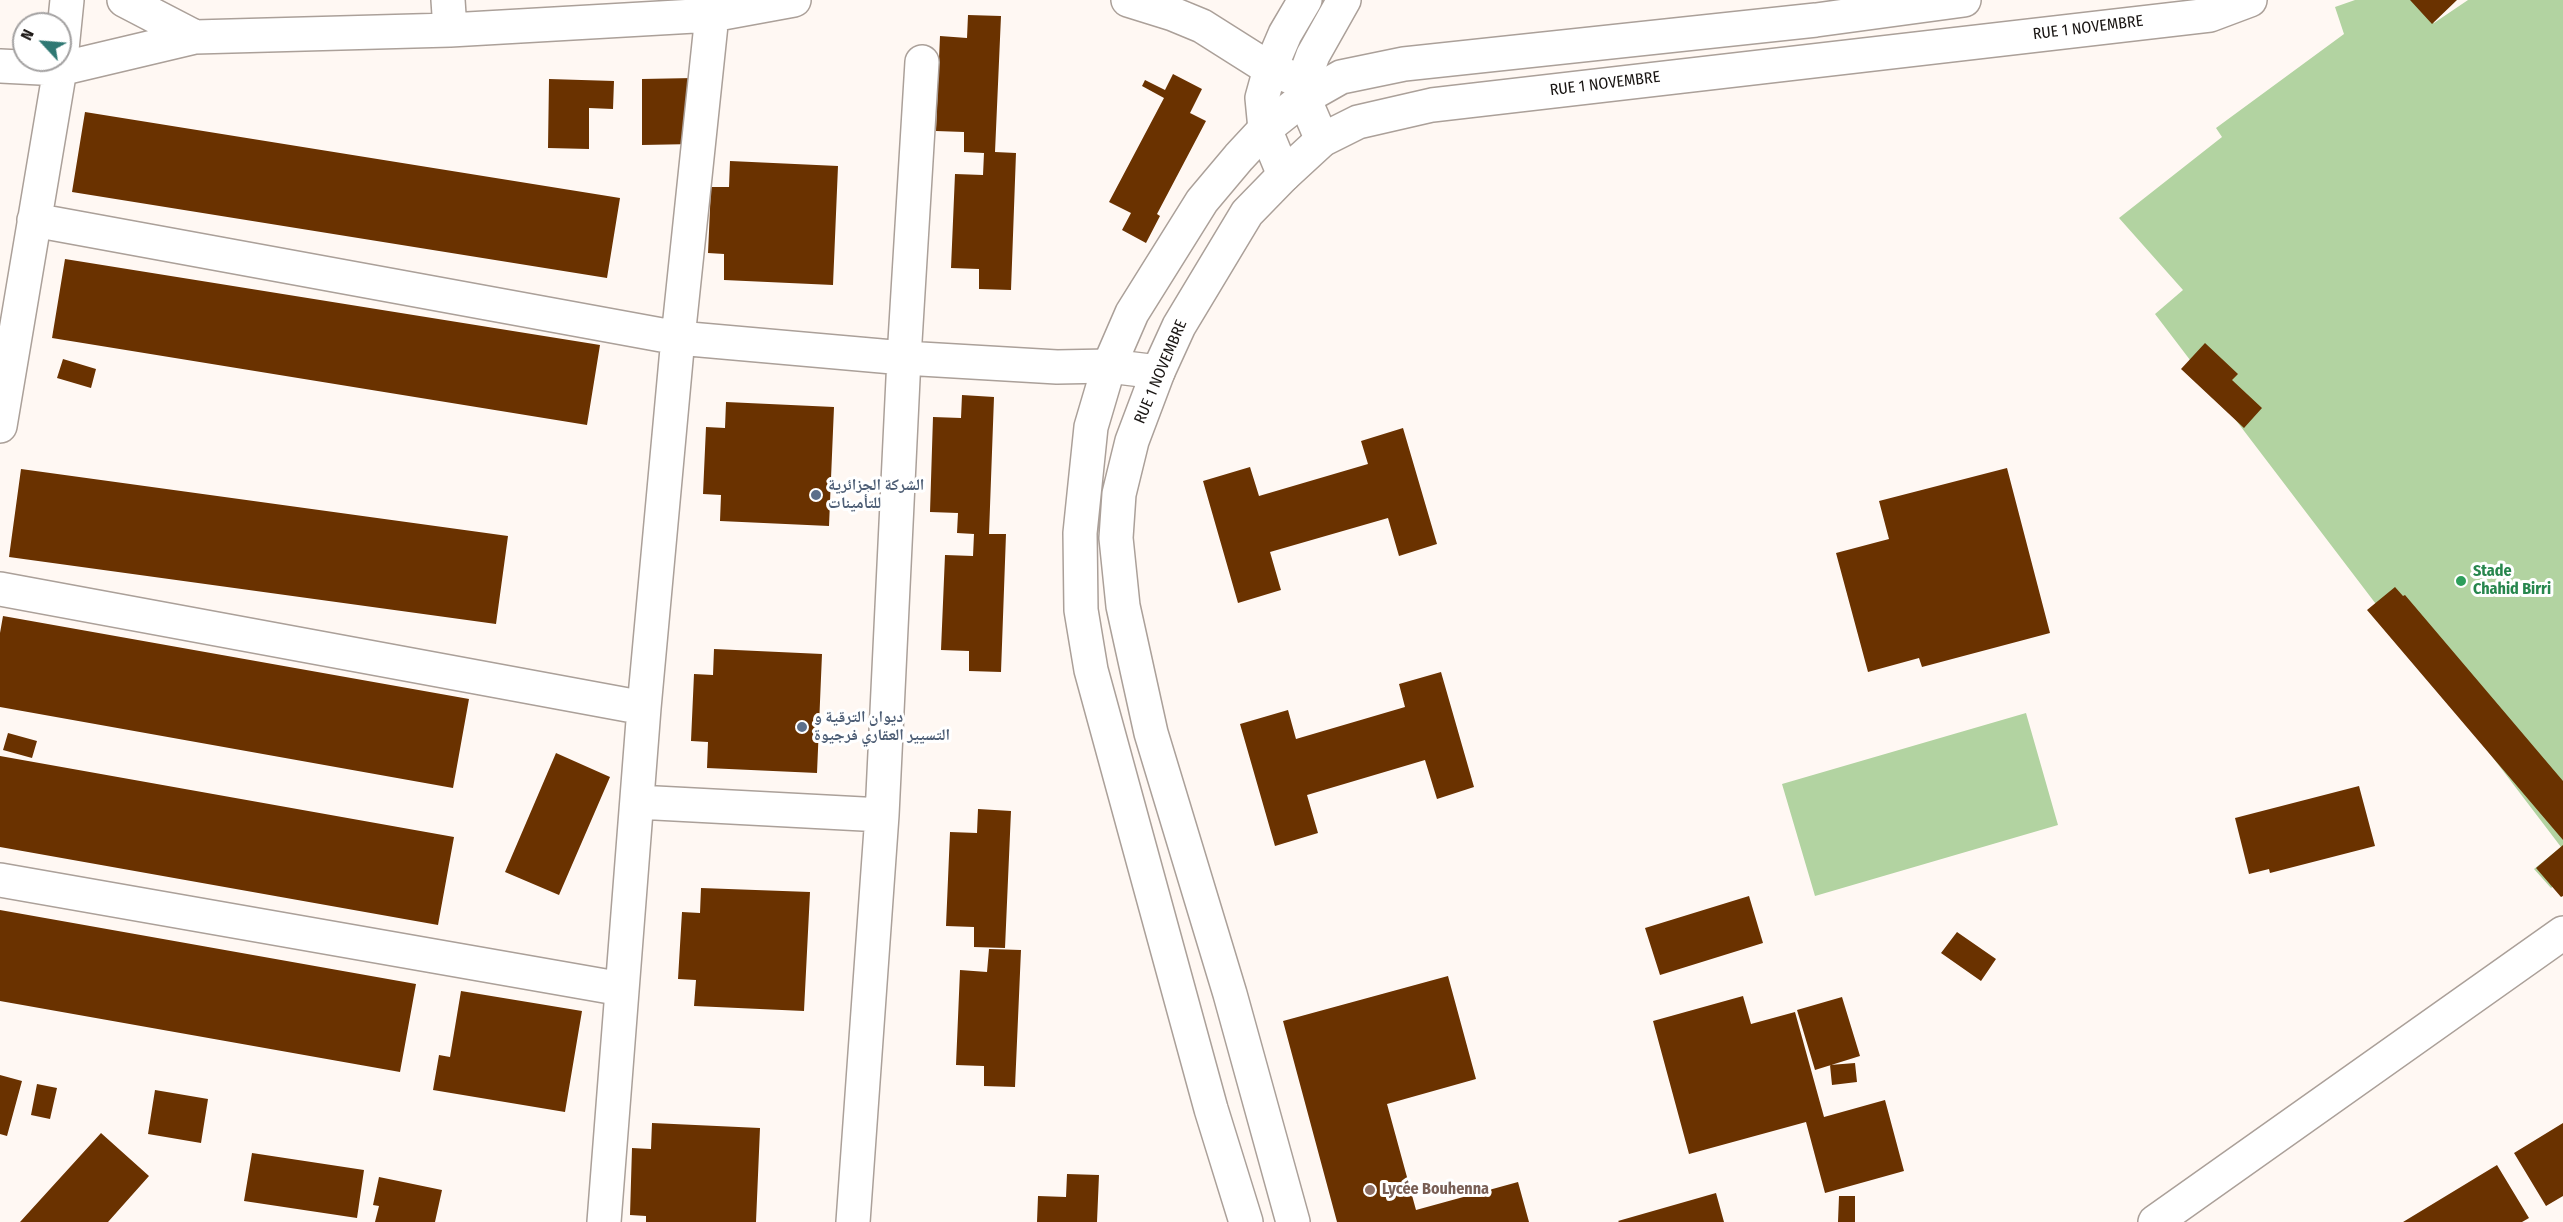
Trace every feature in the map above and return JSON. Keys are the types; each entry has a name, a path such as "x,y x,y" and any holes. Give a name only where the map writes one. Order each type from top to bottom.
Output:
{"street":[{"path":"124,0 195,37"},
{"path":"72,66 195,37 449,15 712,15 794,0"},
{"path":"1128,0 1173,14 1202,27 1303,90 1322,140"},
{"path":"1284,175 1264,129 1262,98 1270,69 1285,34 1305,0"},
{"path":"1303,90 1313,55 1344,0"},
{"path":"1246,1222 1211,1109 1091,670 1081,610 1080,533 1091,427 1109,366 1132,313 1202,201 1264,129 1303,90 1341,77 1404,64 1816,20 1964,0"},
{"name":"RUE 1 NOVEMBRE","path":"1293,1222 1230,994 1151,733 1124,606 1116,538 1119,494 1132,441 1158,372 1179,326 1247,213 1322,140 1358,122 1432,105 2210,15 2250,0"},
{"path":"603,1222 644,708 678,338 712,15"},
{"path":"853,1222 882,814 904,358 922,62"},
{"path":"0,426 59,72"},
{"path":"34,220 678,338 904,358 1057,367 1109,366 1158,372"},
{"path":"0,589 644,708"},
{"path":"637,802 882,814"},
{"path":"0,880 622,989"},
{"path":"2155,1222 2563,933"}],"green space":[{"name":"Stade Chahid Birri","path":"2355,0 2417,0 2434,23 2468,0 2563,0 2563,880 2551,888 2534,869 2561,847 2155,314 2183,290 2119,218 2222,137 2216,128 2344,34 2335,7"},
{"path":"2026,713 2058,825 1815,896 1782,784"}],"building":[{"path":"2410,0 2457,0 2432,24"},
{"path":"968,15 1001,16 995,152 1016,153 1011,290 979,289 979,269 951,268 955,174 983,175 984,153 964,152 964,132 936,131 940,36 967,38"},
{"path":"1173,74 1202,89 1190,113 1206,121 1157,214 1160,216 1146,243 1122,230 1131,213 1109,202 1164,98 1142,86 1145,80 1165,90"},
{"path":"694,78 694,144 642,145 642,79"},
{"path":"549,79 614,81 613,109 589,108 589,149 548,148"},
{"path":"85,112 620,198 607,278 72,192"},
{"path":"730,161 838,166 833,285 724,280 724,254 708,253 711,187 729,187"},
{"path":"65,259 600,345 587,425 52,338"},
{"path":"2205,343 2238,374 2232,380 2262,408 2244,428 2181,369"},
{"path":"63,359 96,369 91,388 57,378"},
{"path":"962,395 994,397 989,534 1006,534 1001,672 969,671 969,651 941,650 945,555 973,556 974,534 957,533 958,513 930,512 933,417 961,418"},
{"path":"726,402 834,407 829,526 720,521 721,495 703,494 706,427 725,428"},
{"path":"1403,428 1437,544 1399,556 1388,518 1270,552 1281,590 1238,603 1203,481 1250,467 1259,496 1368,464 1361,441"},
{"path":"2007,468 2050,633 1922,667 1919,658 1868,672 1836,553 1889,539 1879,501"},
{"path":"21,469 508,536 496,624 9,557"},
{"path":"2395,587 2403,596 2405,595 2563,781 2563,840 2367,610"},
{"path":"3,616 469,699 453,788 0,707 0,633"},
{"path":"714,649 822,654 817,773 707,768 708,742 691,741 694,674 713,675"},
{"path":"1441,672 1474,787 1437,799 1425,760 1307,795 1318,833 1275,846 1240,724 1288,710 1296,739 1405,707 1399,684"},
{"path":"8,733 37,741 32,758 3,750"},
{"path":"556,753 610,777 559,895 505,872"},
{"path":"0,756 454,837 438,925 0,847"},
{"path":"2359,786 2375,846 2270,873 2269,869 2249,874 2235,818"},
{"path":"978,809 1011,811 1005,948 974,947 974,927 946,926 950,832 977,833"},
{"path":"2563,845 2563,896 2561,897 2536,868"},
{"path":"701,888 810,892 804,1011 694,1006 696,980 678,979 682,912 700,913"},
{"path":"1749,896 1763,943 1660,975 1645,928"},
{"path":"0,910 416,984 400,1072 0,1001"},
{"path":"1957,932 1996,959 1981,981 1941,953"},
{"path":"989,949 1021,950 1015,1087 984,1086 984,1066 956,1065 960,970 987,972"},
{"path":"1448,976 1476,1079 1387,1104 1416,1210 1518,1182 1529,1222 1337,1222 1283,1021"},
{"path":"461,991 582,1011 565,1112 433,1090 439,1055 450,1057"},
{"path":"1743,996 1751,1024 1795,1012 1824,1117 1885,1100 1904,1171 1825,1193 1806,1122 1689,1154 1653,1021"},
{"path":"1842,997 1860,1056 1815,1070 1797,1010"},
{"path":"1855,1063 1857,1082 1832,1085 1830,1065"},
{"path":"0,1075 22,1081 7,1136 0,1134"},
{"path":"37,1084 57,1088 50,1119 31,1115"},
{"path":"155,1090 208,1099 201,1143 148,1134"},
{"path":"652,1123 760,1128 756,1222 646,1222 646,1216 630,1215 632,1148 651,1149"},
{"path":"2563,1123 2563,1196 2546,1206 2514,1153"},
{"path":"101,1133 149,1176 108,1222 20,1222"},
{"path":"252,1153 364,1170 357,1218 244,1201"},
{"path":"2497,1165 2529,1218 2522,1222 2403,1222"},
{"path":"1067,1174 1099,1175 1097,1222 1037,1222 1038,1196 1066,1197"},
{"path":"379,1177 442,1190 435,1222 375,1222 379,1206 373,1205"},
{"path":"1716,1193 1724,1222 1618,1221"},
{"path":"1839,1196 1855,1196 1855,1222 1838,1222"}],"place":[{"name":"الشركة الجزائرية للتأمينات","path":"816,495"},
{"name":"Stade Chahid Birri","path":"2461,581"},
{"name":"ديوان الترقية و التسيير العقاري فرجيوة","path":"802,727"},
{"name":"Lycée Bouhenna","path":"1370,1190"}]}
